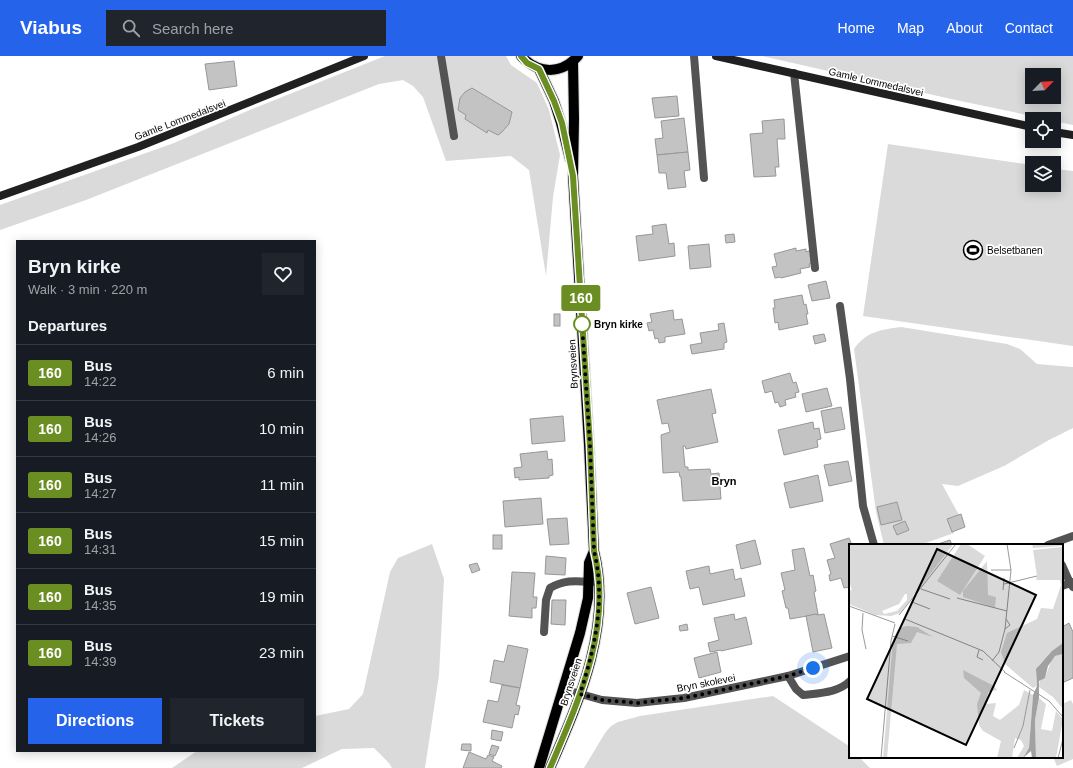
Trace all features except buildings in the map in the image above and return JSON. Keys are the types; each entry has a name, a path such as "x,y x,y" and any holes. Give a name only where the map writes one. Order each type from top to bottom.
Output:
{"main road":[{"path":"521,56 527,63 539,69 548,70 559,69 576,59"},
{"name":"Brynsveien","path":"539,768 580,633 588,598 598,567 594,551 590,445 573,176 576,59"},
{"name":"Brynsveien","path":"539,69 554,101 562,123 573,176"},
{"name":"Brynsveien","path":"550,768 571,721 589,666 597,631 599,605 594,582"}],"street":[{"name":"Gamle Lommedalsvei","path":"0,196 138,147 364,56"},
{"path":"441,56 454,136"},
{"path":"694,56 704,178"},
{"name":"Gamle Lommedalsvei","path":"716,56 1025,125"},
{"path":"794,73 815,268"},
{"path":"1061,133 1073,135"},
{"path":"840,306 850,380 863,506 874,544"},
{"path":"1051,544 1073,536"},
{"path":"1063,568 1069,585"},
{"path":"544,632 546,600 550,588 558,583 568,581 594,582"},
{"name":"Bryn skolevei","path":"563,689 602,700 637,703 684,698 788,676 849,656"},
{"path":"788,676 796,689 803,695 829,692 846,685 849,681"}],"shaded area":[{"path":"385,56 506,56 511,65 537,83 549,110 560,155 553,197 546,276 529,170 511,156 446,161 423,97 413,86 403,80 379,84 86,200 0,230 0,205 174,143 252,109"},
{"path":"762,56 1073,56 1073,125 1061,122 1061,112 1025,112 1025,115"},
{"name":"Belsetbanen","path":"888,144 1025,164 1025,192 1061,192 1061,170 1073,171 1073,346 863,316"},
{"path":"901,327 1007,344 1020,349 1037,364 1073,367 1073,428 1004,466 958,486 942,484 959,515 950,518 954,533 923,544 884,544 876,512 854,349 864,338 874,332"},
{"path":"432,544 444,579 439,675 425,768 392,768 374,748 342,749 302,768 172,768 196,752 316,752 316,716 349,709 363,694 390,572 398,558"},
{"path":"773,696 849,746 849,758 860,758 870,768 584,768 605,733 611,726 618,722 640,716"},
{"path":"1071,700 1073,704 1073,759 1057,766 1053,758 1063,758 1063,704"}],"bus line":[{"name":"160","path":"521,56 527,63 539,69 554,101 562,123 573,176 590,445 594,551 598,567 599,605 594,647 571,721 550,768"}],"place":[{"name":"Belsetbanen","path":"973,250"},
{"name":"Bryn kirke","path":"582,324"}],"district":[{"name":"Bryn","path":"724,481"}],"route":[{"path":"582,324 590,445 594,551 598,567 599,605 594,647 580,694 602,700 637,703 684,698 788,676 813,668"}]}
